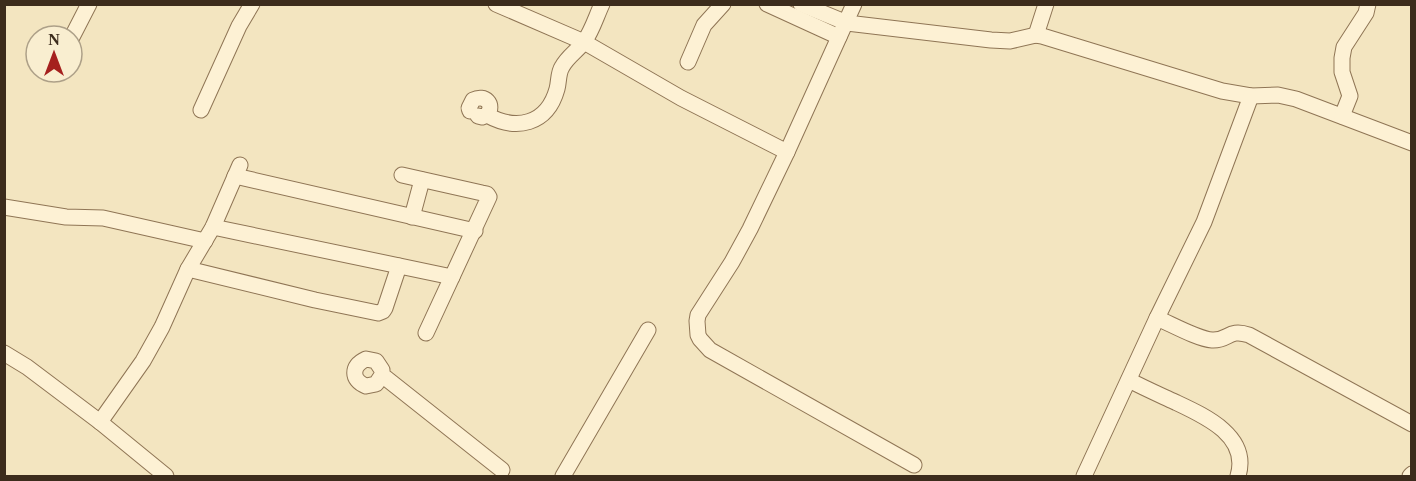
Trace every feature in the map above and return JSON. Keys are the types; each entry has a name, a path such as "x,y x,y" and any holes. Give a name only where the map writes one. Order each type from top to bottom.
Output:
{"street":[{"path":"79,24 89,4"},
{"path":"201,110 239,26 252,4"},
{"path":"496,4 526,10 681,98 787,152"},
{"path":"478,114 507,124 529,123 542,115 549,107 562,67 584,42 602,4"},
{"path":"688,62 704,25 723,4"},
{"path":"767,4 839,37"},
{"path":"801,4 847,23 991,40 1010,41 1036,35 1042,36 1204,86 1251,96 1284,96 1306,102 1412,143"},
{"path":"854,4 742,246 698,315 698,335 706,346 737,366 914,465"},
{"path":"1036,35 1046,4"},
{"path":"1342,116 1350,96 1342,72 1344,47 1366,13 1368,4"},
{"path":"1084,477 1204,222 1251,96"},
{"path":"100,422 158,336 188,269 213,226 237,171 412,217 475,231"},
{"path":"402,175 489,195 489,201 426,333"},
{"path":"412,217 422,180"},
{"path":"4,207 66,217 103,218 205,241"},
{"path":"213,226 452,277"},
{"path":"188,269 378,314 385,308 399,266"},
{"path":"1157,318 1209,340 1220,339 1236,332 1249,335 1412,424"},
{"path":"563,477 648,330"},
{"path":"4,353 27,367 100,422 166,477"},
{"path":"382,375 503,474"},
{"path":"1129,380 1192,410 1220,427 1236,446 1239,454 1238,477"}]}
